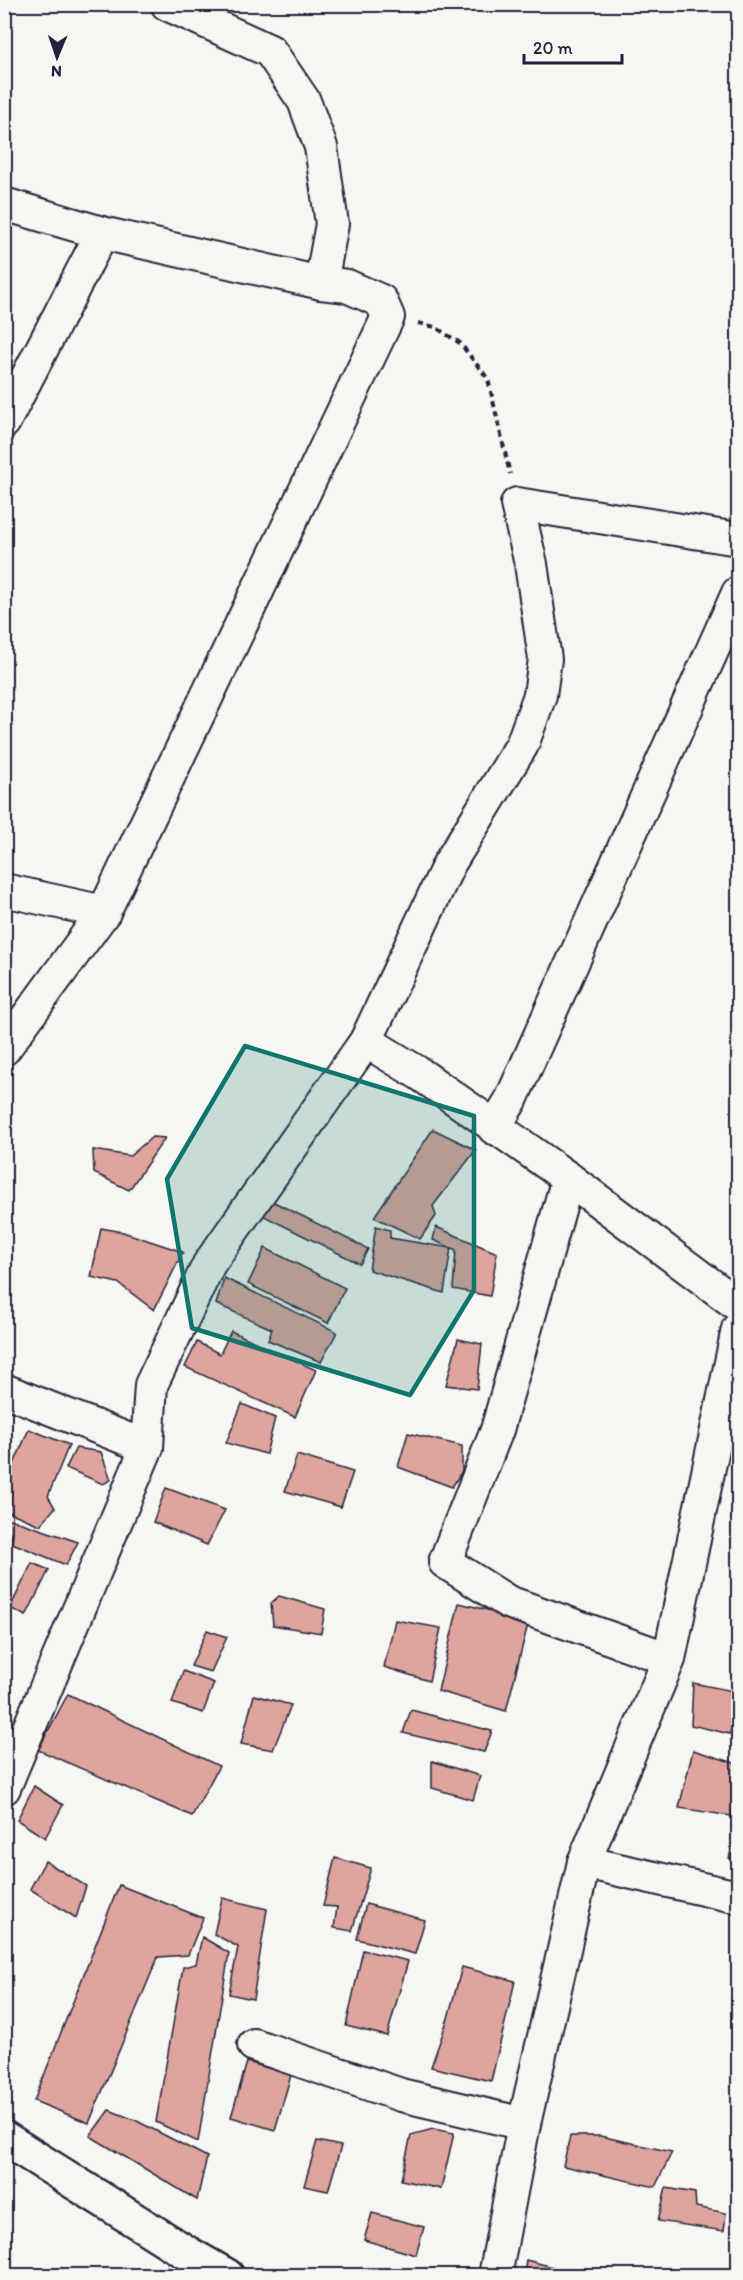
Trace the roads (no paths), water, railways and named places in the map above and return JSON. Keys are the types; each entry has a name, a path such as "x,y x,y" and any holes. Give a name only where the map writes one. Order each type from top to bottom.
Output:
{"main road":[{"path":"4,2138 227,2276"}],"street":[{"path":"167,4 270,51 304,101 321,147 332,224 321,283"},
{"path":"4,204 102,233 321,283 347,286 381,301 388,317 104,912 4,1049"},
{"path":"4,422 102,233"},
{"path":"4,1788 147,1447 151,1385 209,1264 366,1041 449,864 522,745 540,695 545,659 531,564 517,504 738,539"},
{"path":"494,1128 511,1100 738,593"},
{"path":"4,890 104,912"},
{"path":"366,1041 420,1074 568,1178 738,1305"},
{"path":"568,1178 497,1430 445,1562 508,1602 669,1659"},
{"path":"495,2276 524,2124 584,1862 669,1659 738,1329"},
{"path":"4,1390 147,1447"},
{"path":"584,1862 738,1897"},
{"path":"254,2045 400,2095 524,2124"}]}
